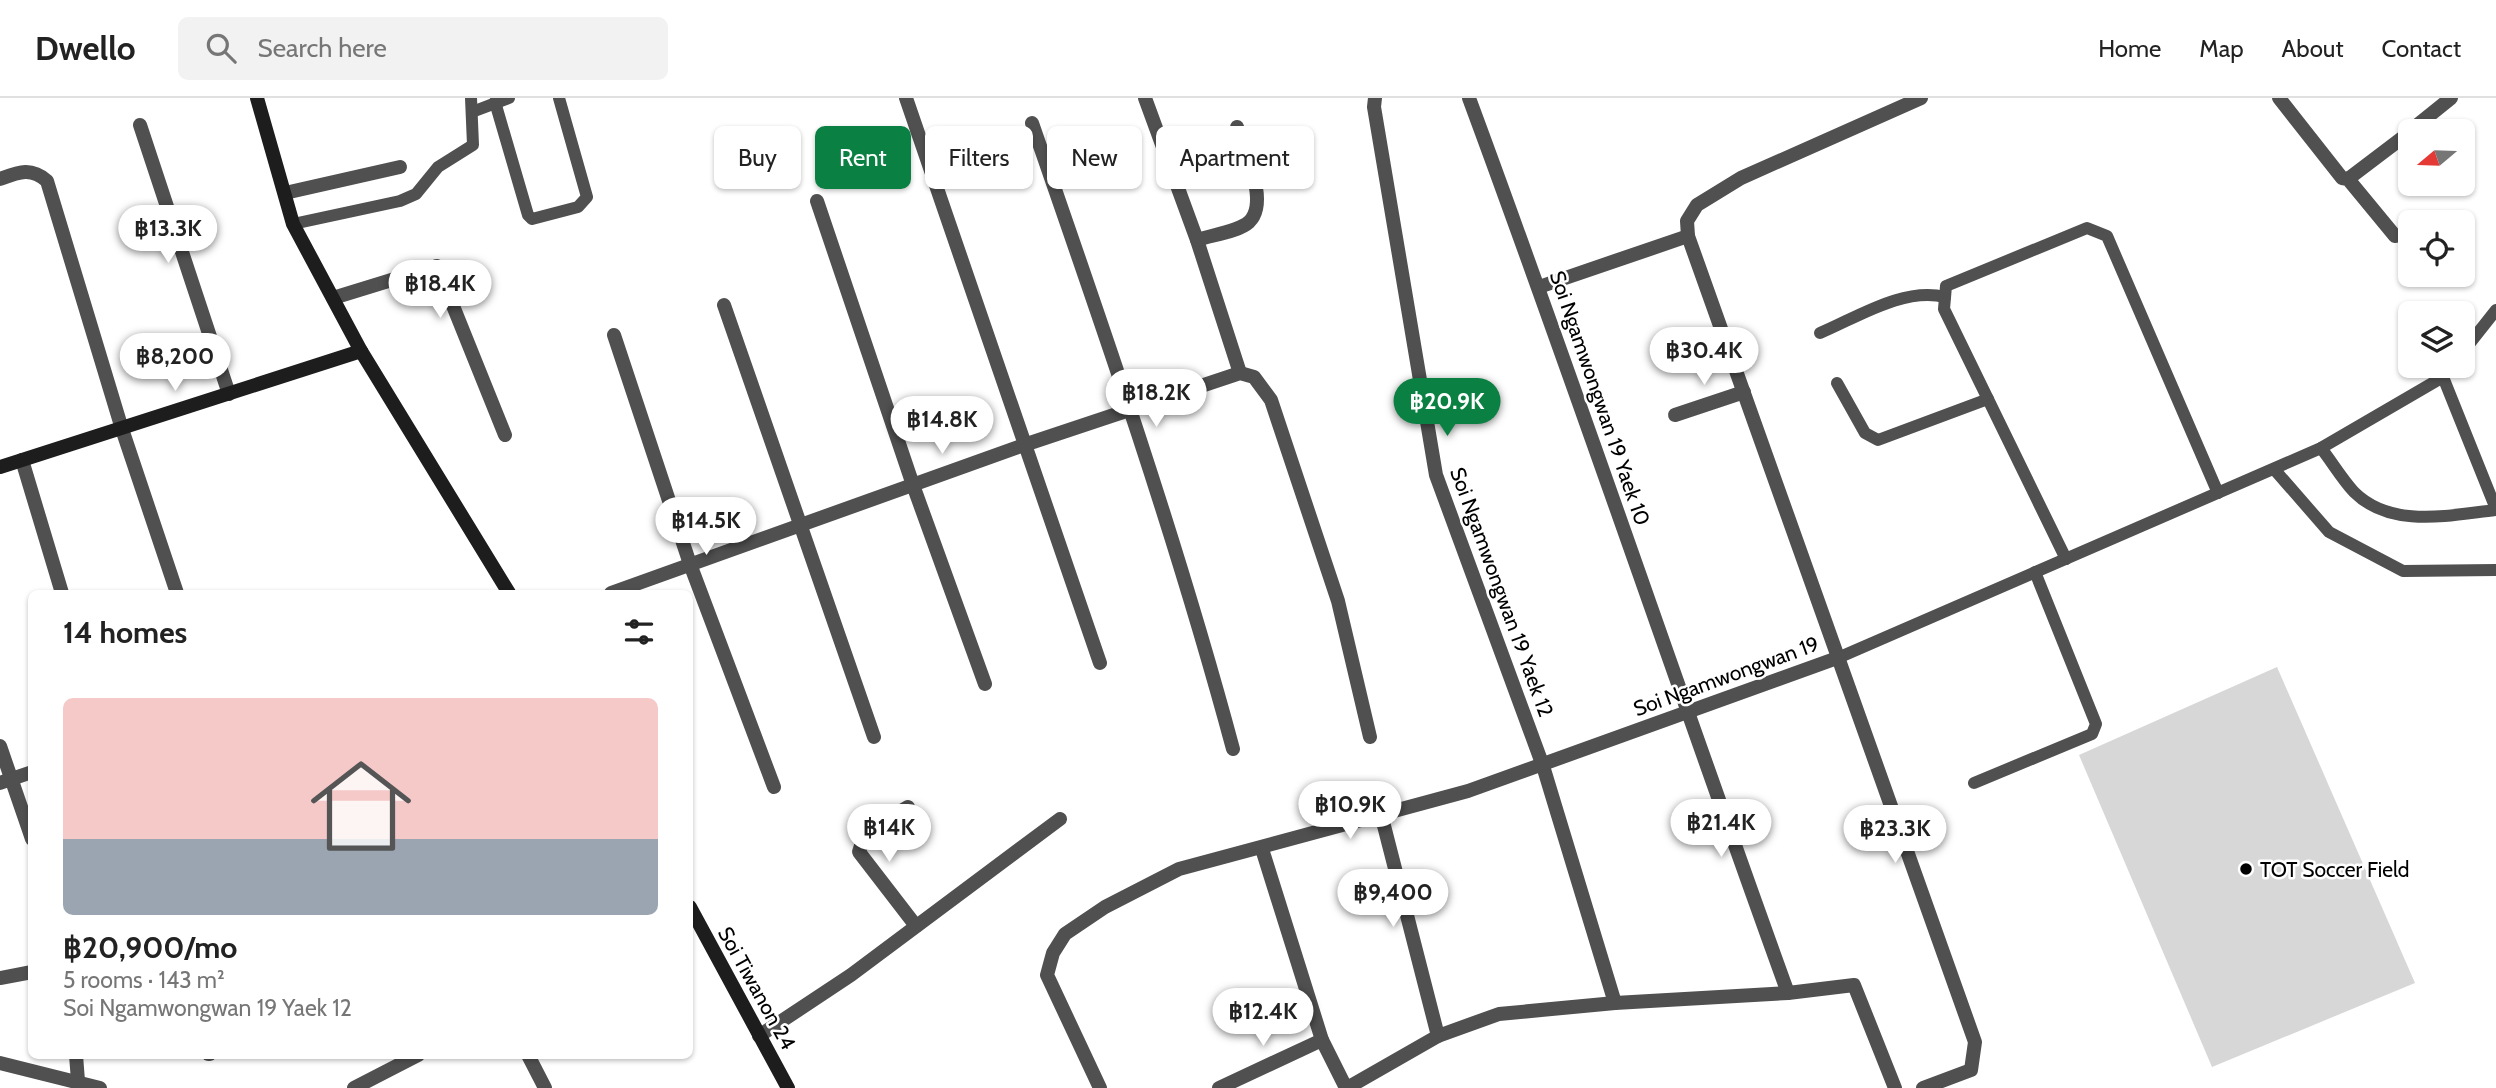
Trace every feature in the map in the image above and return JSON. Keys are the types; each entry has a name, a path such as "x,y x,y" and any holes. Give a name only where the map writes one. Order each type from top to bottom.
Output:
{"street":[{"path":"257,98 293,224 361,351 507,590"},
{"path":"906,98 1100,663"},
{"path":"1144,98 1197,240 1240,373"},
{"name":"Soi Ngamwongwan 19 Yaek 12","path":"1375,98 1374,107 1436,475 1543,766 1615,1003"},
{"name":"Soi Ngamwongwan 19 Yaek 10","path":"1469,98 1539,287 1687,713 1788,993"},
{"path":"1539,287 1688,236 1687,221 1697,205 1741,178 1921,98"},
{"path":"2279,98 2342,178 2348,179 2395,236"},
{"path":"2425,119 2451,98"},
{"path":"1032,123 1132,411 1208,657 1233,749"},
{"path":"140,125 229,394"},
{"path":"2348,179 2398,140"},
{"path":"285,193 400,167"},
{"path":"0,179 24,171 38,173 47,181 122,429 176,590"},
{"path":"1197,240 1248,223 1255,213 1259,197 1256,189"},
{"path":"817,201 913,485 985,684"},
{"name":"Soi Ngamwongwan 19","path":"1100,1088 1047,975 1053,953 1065,934 1105,907 1179,869 1262,849 1468,791 1840,657 1688,236"},
{"path":"332,298 437,266 505,435"},
{"path":"724,305 874,737"},
{"path":"614,335 690,564 774,787"},
{"path":"0,467 361,351"},
{"path":"619,590 1024,445 1240,373 1254,377 1271,400 1338,601 1370,737"},
{"path":"1675,415 1744,392"},
{"path":"22,460 61,590"},
{"path":"1840,657 1975,1042 1971,1070 1923,1088"},
{"path":"0,746 6,781 28,830"},
{"path":"6,781 28,773"},
{"path":"908,807 875,827 861,841 859,852 916,926"},
{"path":"1381,814 1438,1036"},
{"path":"759,1036 851,975 1060,819"},
{"path":"1262,849 1322,1040 1346,1088 1438,1036 1499,1014 1615,1003 1788,993 1854,985 1895,1088"},
{"name":"Soi Tiwanon 24","path":"693,913 788,1088"},
{"path":"0,978 28,973"},
{"path":"1219,1088 1322,1040"},
{"path":"78,1059 90,1086"},
{"path":"354,1088 410,1059"},
{"path":"530,1059 545,1088"},
{"path":"0,1063 90,1086"}],"lane":[{"path":"293,224 400,201 416,194 438,167 473,145 471,98"},
{"path":"472,112 509,98"},
{"path":"495,102 528,215 532,219 578,206 587,197 559,98"},
{"path":"2066,559 1944,309 1946,286 2087,228 2107,236 2218,493"},
{"path":"1820,333 1907,297 1928,293 1945,297"},
{"path":"2475,337 2496,310"},
{"path":"1840,657 2321,448 2441,378"},
{"path":"2321,448 2356,493 2395,514 2425,517 2496,509 2443,378"},
{"path":"1837,383 1865,433 1878,440 1988,400"},
{"path":"2274,469 2329,532 2403,571 2496,570"},
{"path":"1973,783 2092,734 2095,724 2035,572"}],"shaded area":[{"name":"TOT Soccer Field","path":"2277,667 2415,983 2212,1067 2079,755"}],"place":[{"name":"TOT Soccer Field","path":"2246,869"}]}
